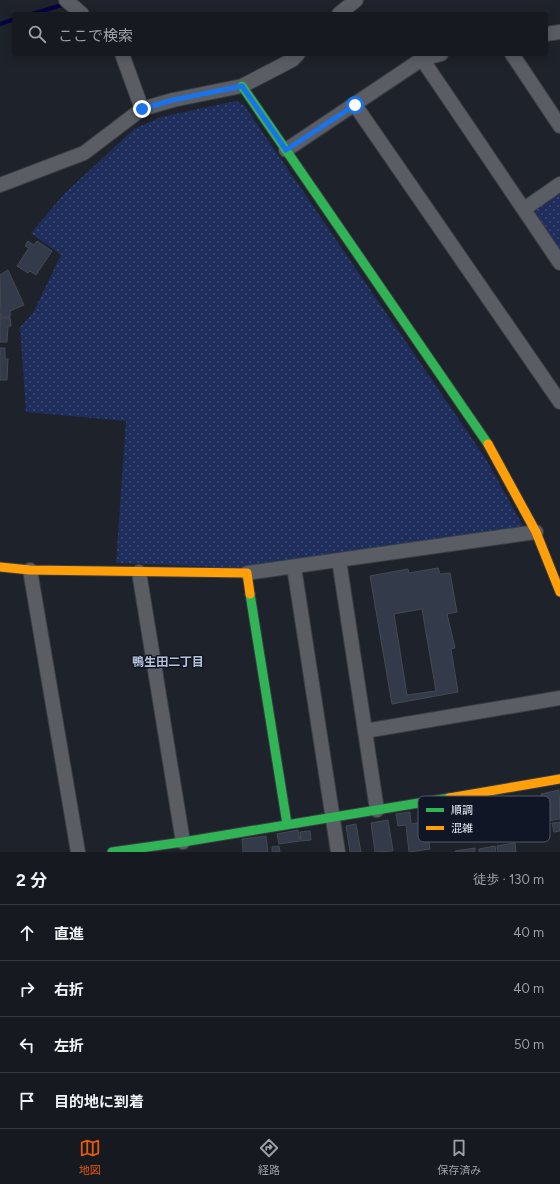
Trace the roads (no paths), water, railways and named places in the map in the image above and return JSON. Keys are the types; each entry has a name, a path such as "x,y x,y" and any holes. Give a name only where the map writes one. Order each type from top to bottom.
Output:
{"street":[{"path":"66,0 80,12"},
{"path":"341,12 356,0"},
{"path":"548,34 560,32"},
{"path":"123,56 142,109"},
{"path":"0,185 84,153 142,109 173,100 242,86 292,60 296,56"},
{"path":"286,150 355,105 422,58 432,56"},
{"path":"513,56 560,126"},
{"path":"422,58 560,263"},
{"path":"242,86 490,447 536,532 560,592"},
{"path":"355,105 560,402"},
{"path":"524,209 560,184"},
{"path":"0,567 30,570 247,573 536,532"},
{"path":"339,560 377,810"},
{"path":"294,567 338,852"},
{"path":"30,570 78,852"},
{"path":"139,572 183,842"},
{"path":"247,573 287,824"},
{"path":"365,731 560,698"},
{"path":"460,796 560,779"},
{"path":"112,852 183,842 418,803"}],"waterway":[{"path":"39,12 65,4"},
{"path":"0,24 12,20"}],"district":[{"name":"鴨生田二丁目","path":"168,662"}]}
